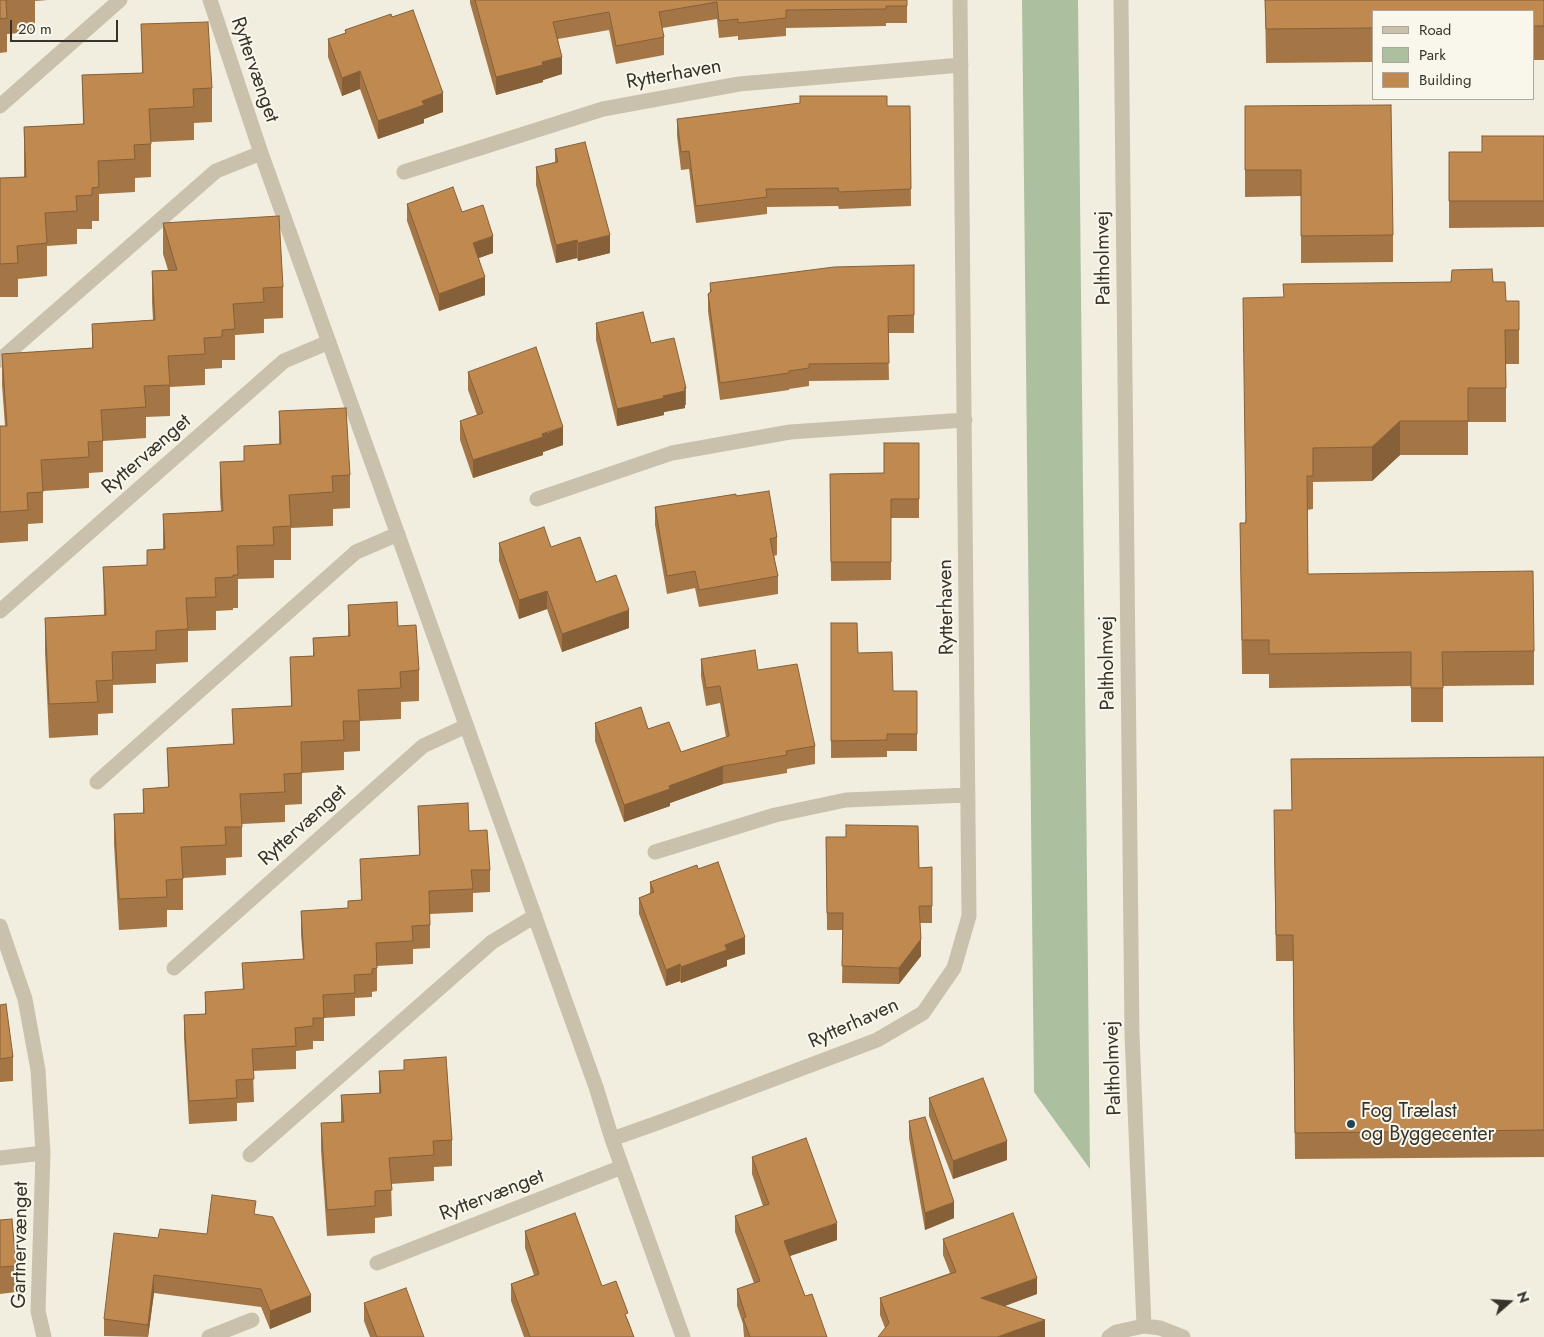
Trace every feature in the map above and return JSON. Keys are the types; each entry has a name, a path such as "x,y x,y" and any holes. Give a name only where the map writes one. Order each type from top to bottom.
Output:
{"street":[{"path":"0,106 120,0"},
{"name":"Ryttervænget","path":"210,0 261,153 596,1087 612,1139 683,1337"},
{"name":"Rytterhaven","path":"612,1139 877,1040 924,1013 954,968 969,916 960,0"},
{"name":"Paltholmvej","path":"1121,0 1132,1035 1144,1326"},
{"name":"Rytterhaven","path":"404,172 603,109 739,84 961,65"},
{"name":"Ryttervænget","path":"0,360 216,171 261,153"},
{"name":"Ryttervænget","path":"0,611 284,362 329,342"},
{"path":"537,499 672,453 790,432 965,420"},
{"path":"98,782 356,552 398,534"},
{"name":"Ryttervænget","path":"174,968 423,746 466,726"},
{"path":"655,852 775,815 846,800 968,795"},
{"path":"250,1155 492,942 535,916"},
{"name":"Gartnervænget","path":"0,927 25,998 38,1070 43,1153 38,1311 44,1337"},
{"name":"Gartnervænget","path":"0,1158 43,1153"},
{"name":"Ryttervænget","path":"378,1263 622,1167"},
{"path":"209,1337 252,1320"},
{"path":"1110,1337 1116,1332 1144,1326 1160,1328 1183,1337"}],"green space":[{"path":"1022,0 1078,0 1090,1169 1034,1092"}],"building":[{"path":"0,0 6,0 7,18 0,19"},
{"path":"475,0 907,0 907,6 886,6 886,9 786,10 786,18 738,23 738,19 719,21 717,2 659,12 664,37 616,46 609,12 553,22 562,57 542,62 543,65 496,77"},
{"path":"1265,0 1544,0 1544,26 1534,26 1534,10 1372,10 1372,28 1266,29"},
{"path":"413,10 443,93 422,101 424,105 378,121 360,71 342,78 328,39 346,33 345,30 391,14 392,17"},
{"path":"208,22 212,88 193,89 194,107 149,109 151,144 134,145 135,159 98,161 99,187 92,188 92,195 76,196 77,211 45,213 47,243 17,246 18,263 0,264 0,178 26,177 24,127 84,124 82,75 143,73 141,24"},
{"path":"800,96 887,96 887,106 910,106 911,189 839,192 838,188 766,189 767,197 696,206 689,151 681,152 677,119 800,103"},
{"path":"1391,105 1393,235 1301,236 1301,170 1245,170 1245,106"},
{"path":"1482,136 1544,136 1544,201 1449,201 1449,152 1482,152"},
{"path":"585,142 610,235 578,243 577,240 556,245 536,167 558,162 555,149"},
{"path":"453,187 462,212 483,205 493,236 473,243 485,277 439,294 407,204"},
{"path":"279,216 283,287 263,288 264,302 233,304 235,329 222,330 222,337 204,338 205,354 168,356 170,385 144,386 146,407 101,410 103,441 88,442 89,457 41,460 43,492 27,493 28,510 0,512 0,426 7,426 2,354 93,348 92,324 155,320 152,271 177,270 163,223"},
{"path":"914,265 914,315 888,316 889,363 809,364 809,368 789,371 789,373 720,383 708,294 711,292 710,283 834,267"},
{"path":"1492,269 1493,282 1505,282 1506,301 1519,301 1519,330 1505,330 1506,388 1468,388 1468,421 1400,421 1372,447 1313,448 1313,476 1307,476 1308,574 1533,571 1534,651 1442,652 1443,688 1411,688 1411,652 1269,654 1269,640 1242,640 1240,523 1246,523 1243,298 1284,297 1283,284 1451,282 1452,270"},
{"path":"643,312 651,343 674,338 686,388 684,388 685,391 663,396 664,398 617,409 596,323"},
{"path":"536,347 563,427 542,434 543,437 473,460 460,421 483,413 468,372"},
{"path":"346,408 350,475 332,476 333,492 289,495 291,526 273,527 274,545 237,546 238,575 215,578 216,597 186,598 188,629 156,631 156,650 112,652 113,680 96,681 98,702 49,704 45,618 106,615 103,567 147,565 147,550 165,549 163,514 223,511 220,462 244,461 244,446 281,444 279,411"},
{"path":"884,443 919,443 919,499 891,499 891,562 831,562 830,474 884,473"},
{"path":"769,491 777,537 770,539 778,576 699,590 695,571 667,576 655,507 736,494 736,496"},
{"path":"544,527 551,547 580,537 596,582 616,575 629,610 562,634 547,591 519,600 499,543"},
{"path":"397,602 398,626 416,625 419,670 400,672 401,688 358,690 360,721 343,721 344,740 301,742 302,773 284,774 285,792 240,794 242,827 225,827 226,845 181,847 183,879 166,880 167,897 119,899 114,814 144,813 143,789 169,787 167,748 234,744 232,709 292,706 290,657 314,656 313,638 350,636 348,605"},
{"path":"831,623 857,623 858,653 892,652 893,691 917,691 917,734 887,734 887,740 831,741"},
{"path":"755,650 758,670 797,664 815,746 786,751 787,755 723,766 669,786 670,789 624,805 595,723 641,707 648,729 669,722 681,752 729,736 720,686 706,688 701,659"},
{"path":"1544,757 1544,1130 1295,1133 1293,935 1276,935 1274,810 1292,810 1291,759"},
{"path":"468,803 469,831 487,830 490,870 471,870 473,889 429,891 430,925 412,926 413,941 376,943 377,968 372,969 372,974 354,975 355,993 323,995 324,1018 313,1018 313,1026 295,1028 296,1046 252,1049 254,1079 236,1080 237,1098 189,1101 184,1015 206,1014 205,992 244,989 242,963 304,959 301,911 348,908 348,901 362,900 360,859 420,855 418,806"},
{"path":"846,825 918,826 919,868 932,867 932,906 919,906 921,939 899,968 842,966 843,913 827,913 826,837 846,837"},
{"path":"718,862 745,937 725,945 727,950 681,967 680,964 666,970 639,898 654,892 650,882 697,865 698,869"},
{"path":"6,1004 13,1057 0,1059 0,1005"},
{"path":"446,1057 452,1140 433,1141 434,1155 389,1158 392,1190 375,1191 375,1206 327,1210 321,1123 344,1122 341,1095 381,1093 379,1071 404,1070 404,1060"},
{"path":"983,1078 1007,1141 953,1161 929,1098"},
{"path":"925,1117 954,1202 925,1213 909,1121"},
{"path":"806,1138 837,1223 784,1241 805,1296 812,1294 827,1337 750,1337 743,1318 746,1317 737,1289 760,1281 735,1216 769,1204 752,1157"},
{"path":"212,1195 256,1201 254,1214 273,1217 311,1295 270,1311 261,1289 154,1275 148,1325 104,1319 114,1233 158,1238 160,1229 207,1234"},
{"path":"575,1213 602,1286 616,1281 628,1313 625,1314 634,1337 530,1337 511,1284 539,1274 525,1231"},
{"path":"1013,1213 1037,1278 981,1298 1045,1320 997,1337 878,1337 889,1323 880,1298 956,1272 943,1239"},
{"path":"12,1219 16,1266 0,1267 0,1220"},
{"path":"406,1288 424,1337 377,1337 364,1303"}],"place":[{"name":"Fog Trælast og Byggecenter","path":"1351,1124"}]}
